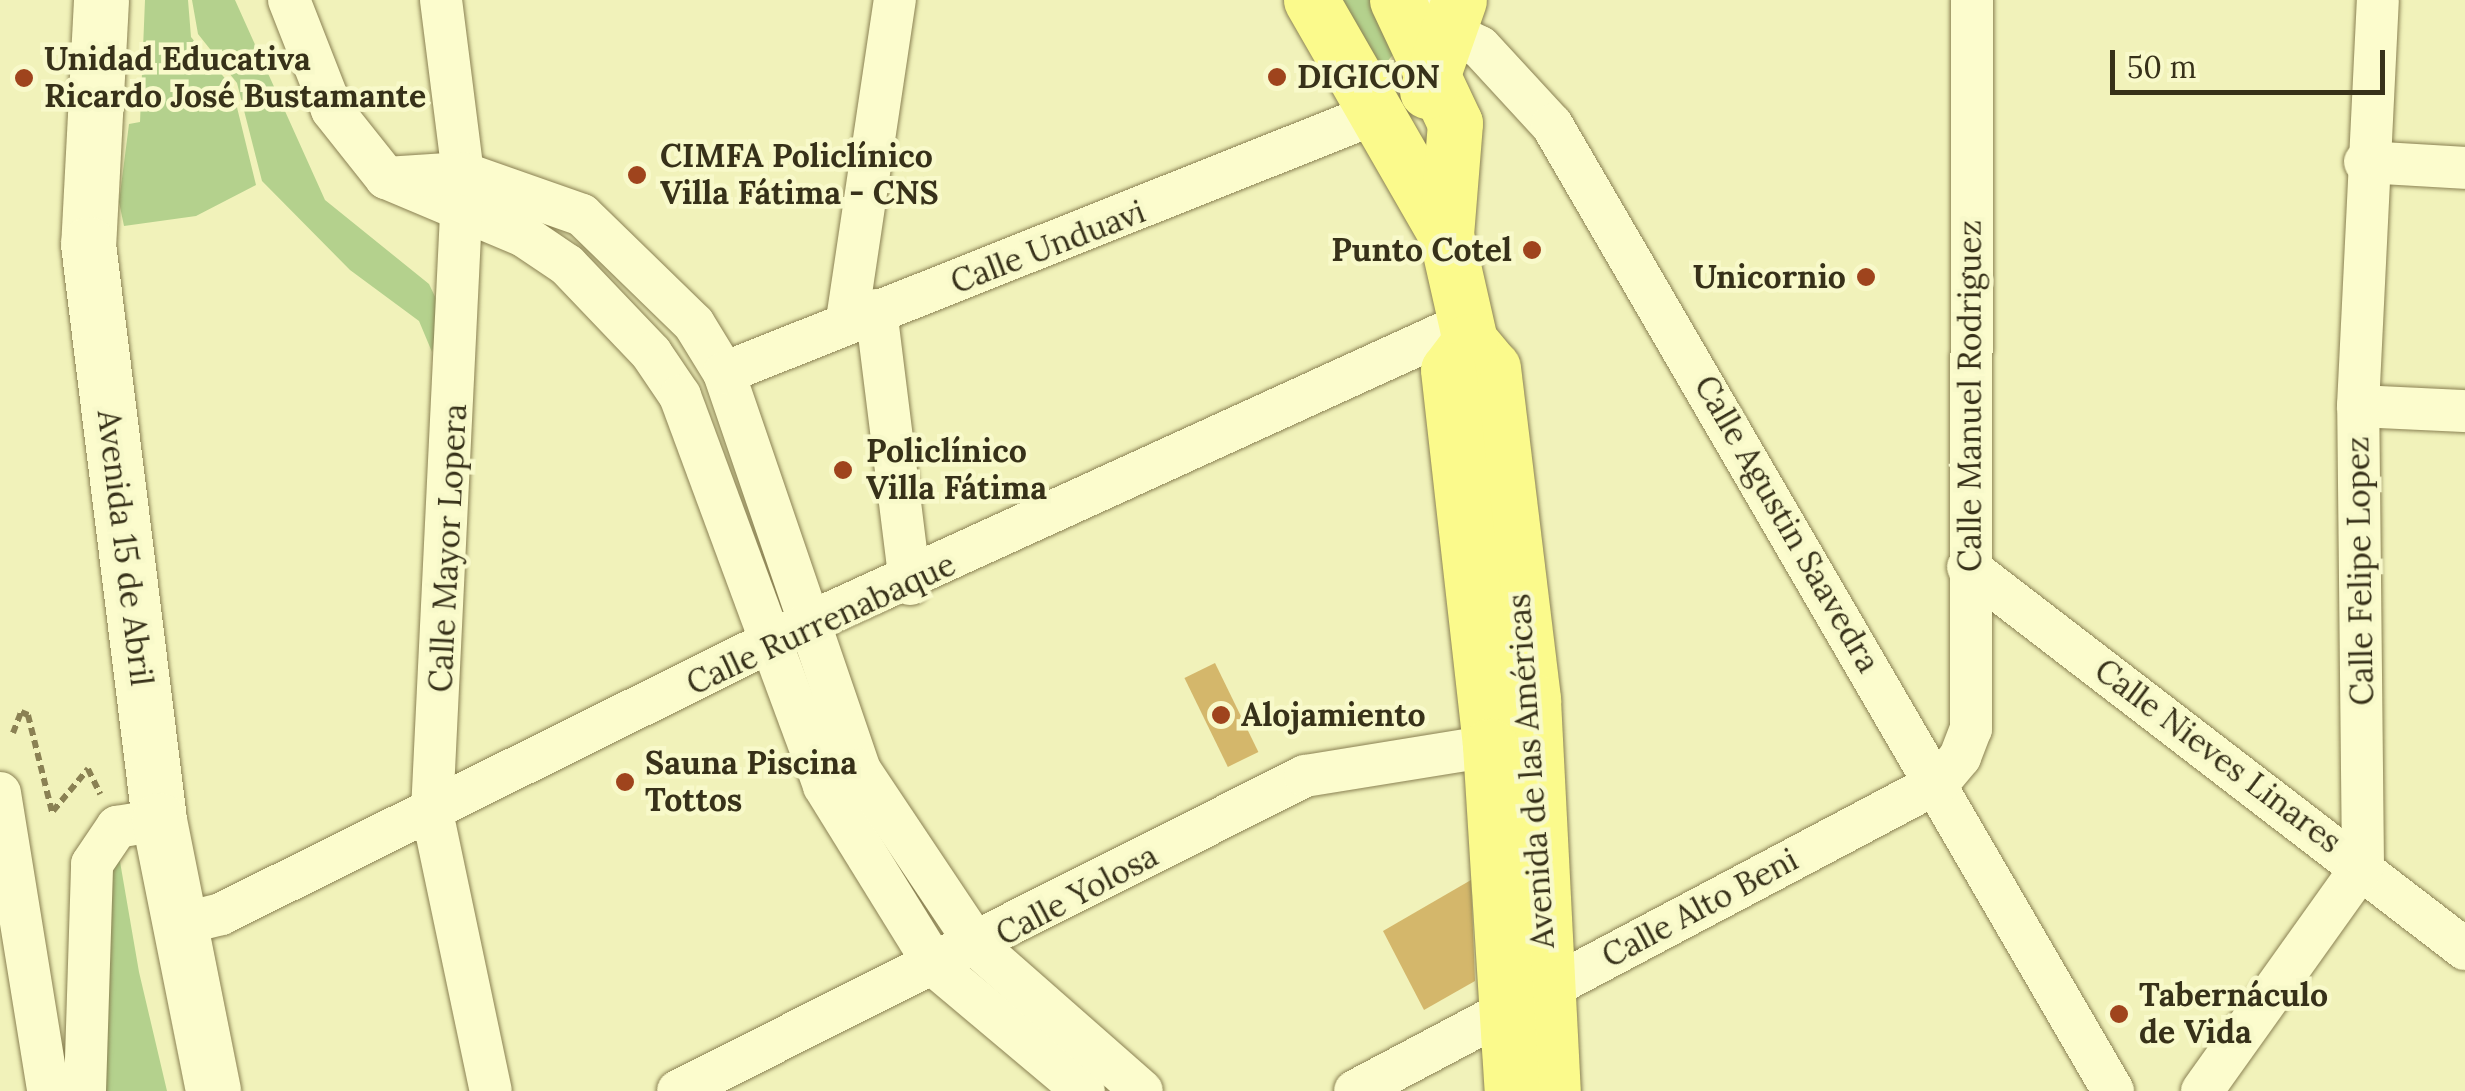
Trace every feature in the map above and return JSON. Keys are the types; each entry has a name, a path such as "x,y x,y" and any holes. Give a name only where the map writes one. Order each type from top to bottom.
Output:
{"main road":[{"name":"Avenida 15 de Abril","path":"100,0 88,244 159,820 176,924 212,1091"},
{"path":"1311,0 1385,136 1446,236"},
{"path":"1385,136 1446,22"},
{"path":"1446,22 1455,122 1446,236"},
{"name":"Avenida de las Américas","path":"1446,236 1468,332 1493,368 1533,700 1525,1000 1512,1091"},
{"name":"Avenida de las Américas","path":"1468,332 1448,370 1490,746 1525,1000 1553,1091"}],"street":[{"path":"289,0 332,110 386,178 462,216 524,236 567,266 652,353 680,396 766,646 824,786 936,967 1084,1091"},
{"name":"Calle Mayor Lopera","path":"440,0 463,173 432,812 492,1091"},
{"path":"895,0 862,315 910,584"},
{"name":"Calle Manuel Rodriguez","path":"1938,782 1971,728 1968,567 1972,0"},
{"name":"Calle Felipe Lopez","path":"2363,865 2358,406 2365,162 2378,0"},
{"name":"Calle Agustin Saavedra","path":"1446,22 1552,125 1938,782 2114,1091"},
{"name":"Calle Unduavi","path":"724,373 862,315 1385,136"},
{"path":"2365,162 2465,168"},
{"path":"386,178 463,173 582,216 643,265 724,373 806,624 860,770 978,948 1142,1091"},
{"name":"Calle Rurrenabaque","path":"176,924 220,914 806,624 910,584 1468,332"},
{"path":"2358,406 2465,411"},
{"name":"Calle Nieves Linares","path":"1968,567 2363,865 2465,949"},
{"name":"Calle Yolosa","path":"678,1091 978,948 1305,776 1490,746"},
{"name":"Calle Alto Beni","path":"1355,1091 1938,782"},
{"path":"0,793 48,1091"},
{"path":"85,1091 92,864 117,827 159,820"},
{"path":"2202,1091 2363,865"}],"path":[{"path":"13,734 21,712 28,715 52,812 88,769"}],"green space":[{"path":"145,0 188,0 191,37 232,87 256,185 196,216 124,226 119,202 129,124 140,122"},
{"path":"192,0 235,0 325,200 429,284 441,309 432,352 419,321 350,270 262,181 237,83 198,34"},
{"path":"1335,0 1376,0 1395,52 1387,62 1374,63"},
{"path":"118,850 139,972 167,1091 99,1091 95,911"}],"building":[{"name":"Alojamiento","path":"1215,663 1258,752 1228,767 1184,678"},
{"path":"1471,880 1475,981 1424,1010 1383,931"}],"place":[{"name":"DIGICON","path":"1277,77"},
{"name":"Unidad Educativa Ricardo José Bustamante","path":"24,78"},
{"name":"CIMFA Policlínico Villa Fátima - CNS","path":"637,175"},
{"name":"Punto Cotel","path":"1532,250"},
{"name":"Unicornio","path":"1866,277"},
{"name":"Policlínico Villa Fátima","path":"843,470"},
{"name":"Alojamiento","path":"1221,715"},
{"name":"Sauna Piscina Tottos","path":"625,782"},
{"name":"Tabernáculo de Vida","path":"2119,1014"}]}
